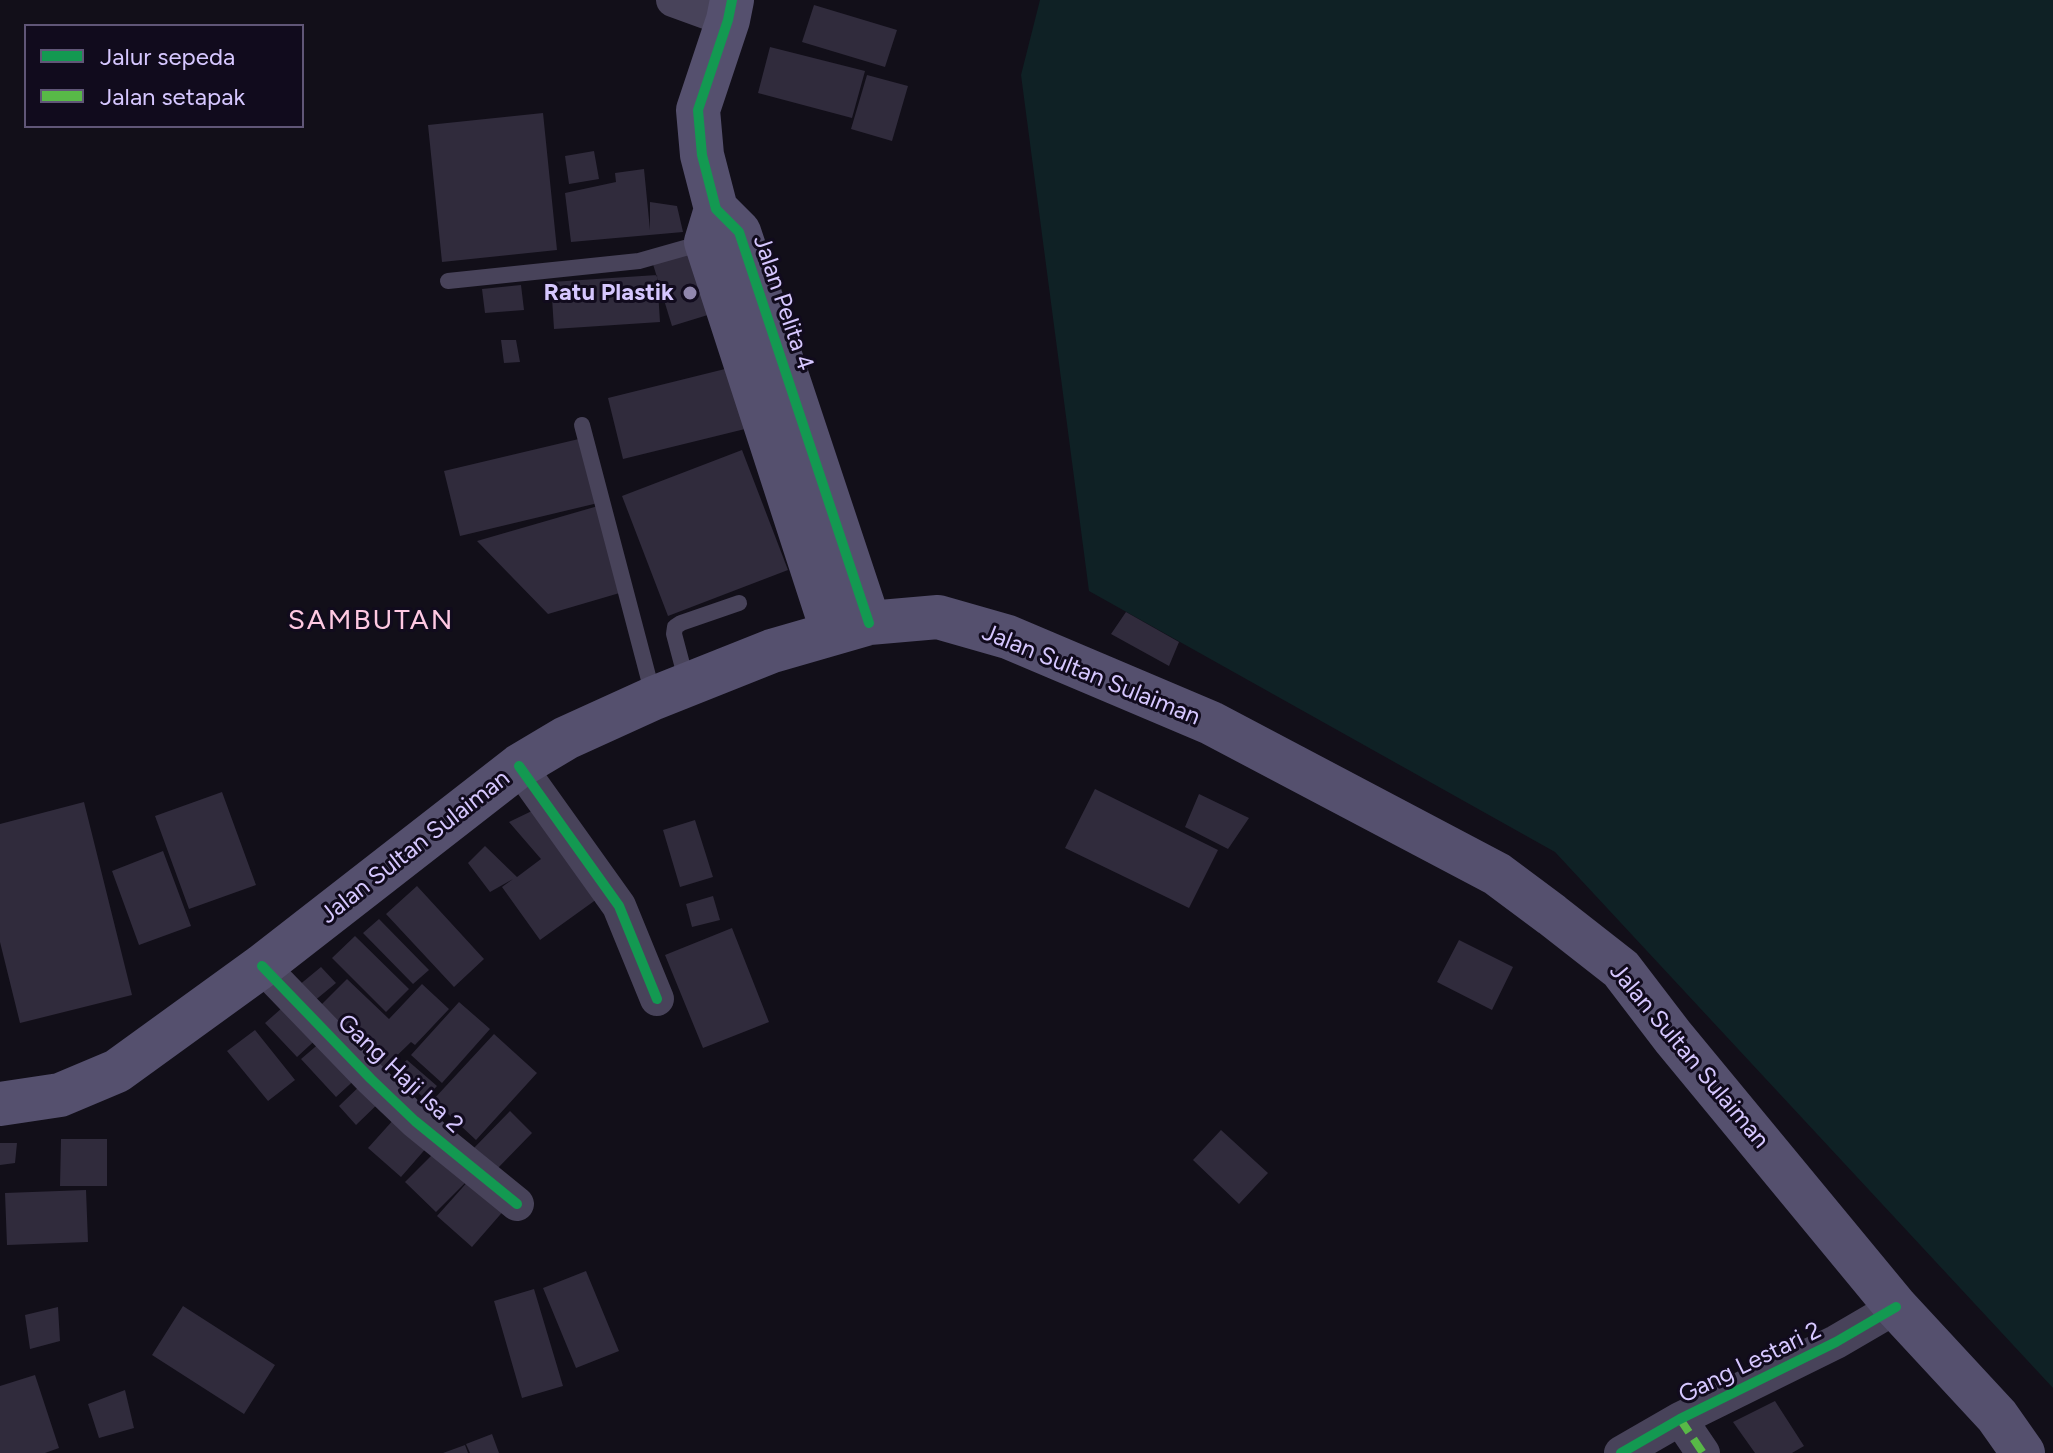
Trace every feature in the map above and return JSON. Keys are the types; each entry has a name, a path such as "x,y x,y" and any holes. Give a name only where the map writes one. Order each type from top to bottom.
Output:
{"main road":[{"name":"Jalan Pelita 4","path":"730,10 698,110 702,155 720,228 851,628"},
{"name":"Jalan Sultan Sulaiman","path":"0,1104 60,1095 117,1071 262,966 519,766 566,738 772,651 851,628 938,617 1008,637 1211,723 1497,874 1621,969 1673,1037 1896,1307 1997,1416 2023,1453"}],"street":[{"path":"673,0 730,10"},
{"path":"519,766 619,906 657,999"},
{"name":"Gang Haji Isa 2","path":"262,966 415,1121 517,1204"},
{"name":"Gang Lestari 2","path":"1621,1453 1680,1419 1836,1342 1896,1307"},
{"path":"1680,1419 1703,1453"}],"lane":[{"path":"448,281 639,261 720,228"},
{"path":"582,425 671,692"},
{"path":"671,692 675,627 739,603"}],"shaded area":[{"path":"1040,0 2053,0 2053,1388 1555,852 1089,591 1021,75"}],"building":[{"path":"814,5 897,30 885,67 802,42"},
{"path":"770,47 865,71 852,118 758,93"},
{"path":"867,75 908,86 892,141 851,129"},
{"path":"543,113 557,250 442,262 428,125"},
{"path":"594,151 599,179 569,184 565,156"},
{"path":"644,169 650,230 650,202 677,206 683,232 571,242 565,193 616,182 615,173"},
{"name":"Ratu Plastik","path":"704,246 724,310 672,326 652,261"},
{"path":"657,275 660,322 554,329 551,282"},
{"path":"521,285 524,310 485,313 482,289"},
{"path":"501,340 516,340 520,362 504,363"},
{"path":"729,368 745,429 623,459 608,398"},
{"path":"583,438 598,503 460,536 444,471"},
{"path":"742,450 788,570 668,616 622,496"},
{"path":"598,506 623,592 548,614 477,541"},
{"path":"1126,612 1179,642 1169,666 1111,634"},
{"path":"1095,789 1218,850 1189,908 1065,848"},
{"path":"222,792 256,885 189,909 155,816"},
{"path":"1199,794 1249,818 1228,849 1185,827"},
{"path":"84,802 132,995 20,1023 0,942 0,824"},
{"path":"538,808 597,899 540,940 502,887 513,879 490,892 468,863 485,846 517,877 541,859 509,822"},
{"path":"695,820 713,877 680,887 663,830"},
{"path":"163,851 191,926 139,945 112,871"},
{"path":"417,886 484,959 454,987 386,914"},
{"path":"713,896 720,920 692,927 686,904"},
{"path":"379,919 429,970 413,984 363,933"},
{"path":"732,928 769,1022 703,1048 665,955"},
{"path":"355,936 409,989 386,1012 332,958"},
{"path":"1459,940 1513,967 1492,1010 1437,982"},
{"path":"321,967 336,983 313,1002 298,986"},
{"path":"347,979 389,1019 422,984 449,1009 415,1045 411,1042 382,1070 319,1007"},
{"path":"291,1000 322,1034 297,1057 265,1023"},
{"path":"459,1002 490,1029 442,1083 411,1055"},
{"path":"255,1030 295,1080 268,1101 227,1051"},
{"path":"494,1034 537,1073 476,1140 433,1100"},
{"path":"328,1036 361,1074 336,1097 301,1059"},
{"path":"407,1060 437,1086 425,1099 394,1070"},
{"path":"367,1079 385,1097 356,1125 339,1106"},
{"path":"510,1111 532,1133 496,1170 473,1149"},
{"path":"395,1118 428,1146 401,1177 368,1148"},
{"path":"1221,1130 1268,1173 1239,1204 1193,1160"},
{"path":"61,1139 107,1139 107,1186 60,1186"},
{"path":"0,1143 17,1143 15,1163 0,1165"},
{"path":"439,1148 470,1178 436,1212 405,1182"},
{"path":"471,1178 506,1208 472,1247 437,1216"},
{"path":"86,1190 88,1242 7,1245 5,1193"},
{"path":"586,1271 619,1351 576,1368 543,1288"},
{"path":"534,1289 563,1386 522,1398 494,1301"},
{"path":"183,1306 275,1365 244,1414 152,1355"},
{"path":"58,1307 60,1341 30,1349 25,1315"},
{"path":"35,1375 59,1448 45,1453 0,1453 0,1386"},
{"path":"125,1390 134,1428 99,1438 88,1404"},
{"path":"1775,1401 1804,1446 1792,1453 1755,1453 1733,1422"},
{"path":"492,1434 499,1453 470,1453 466,1444"},
{"path":"465,1445 468,1453 443,1453"}],"marked path":[{"path":"1680,1419 1703,1453"}],"cycle path":[{"path":"732,0 698,110 702,155 716,209 739,232 869,623"},
{"path":"519,766 619,906 657,999"},
{"path":"262,966 415,1121 517,1204"},
{"path":"1621,1453 1680,1419 1836,1342 1896,1307"}],"place":[{"name":"Ratu Plastik","path":"690,293"}],"district":[{"name":"SAMBUTAN","path":"371,621"}]}
